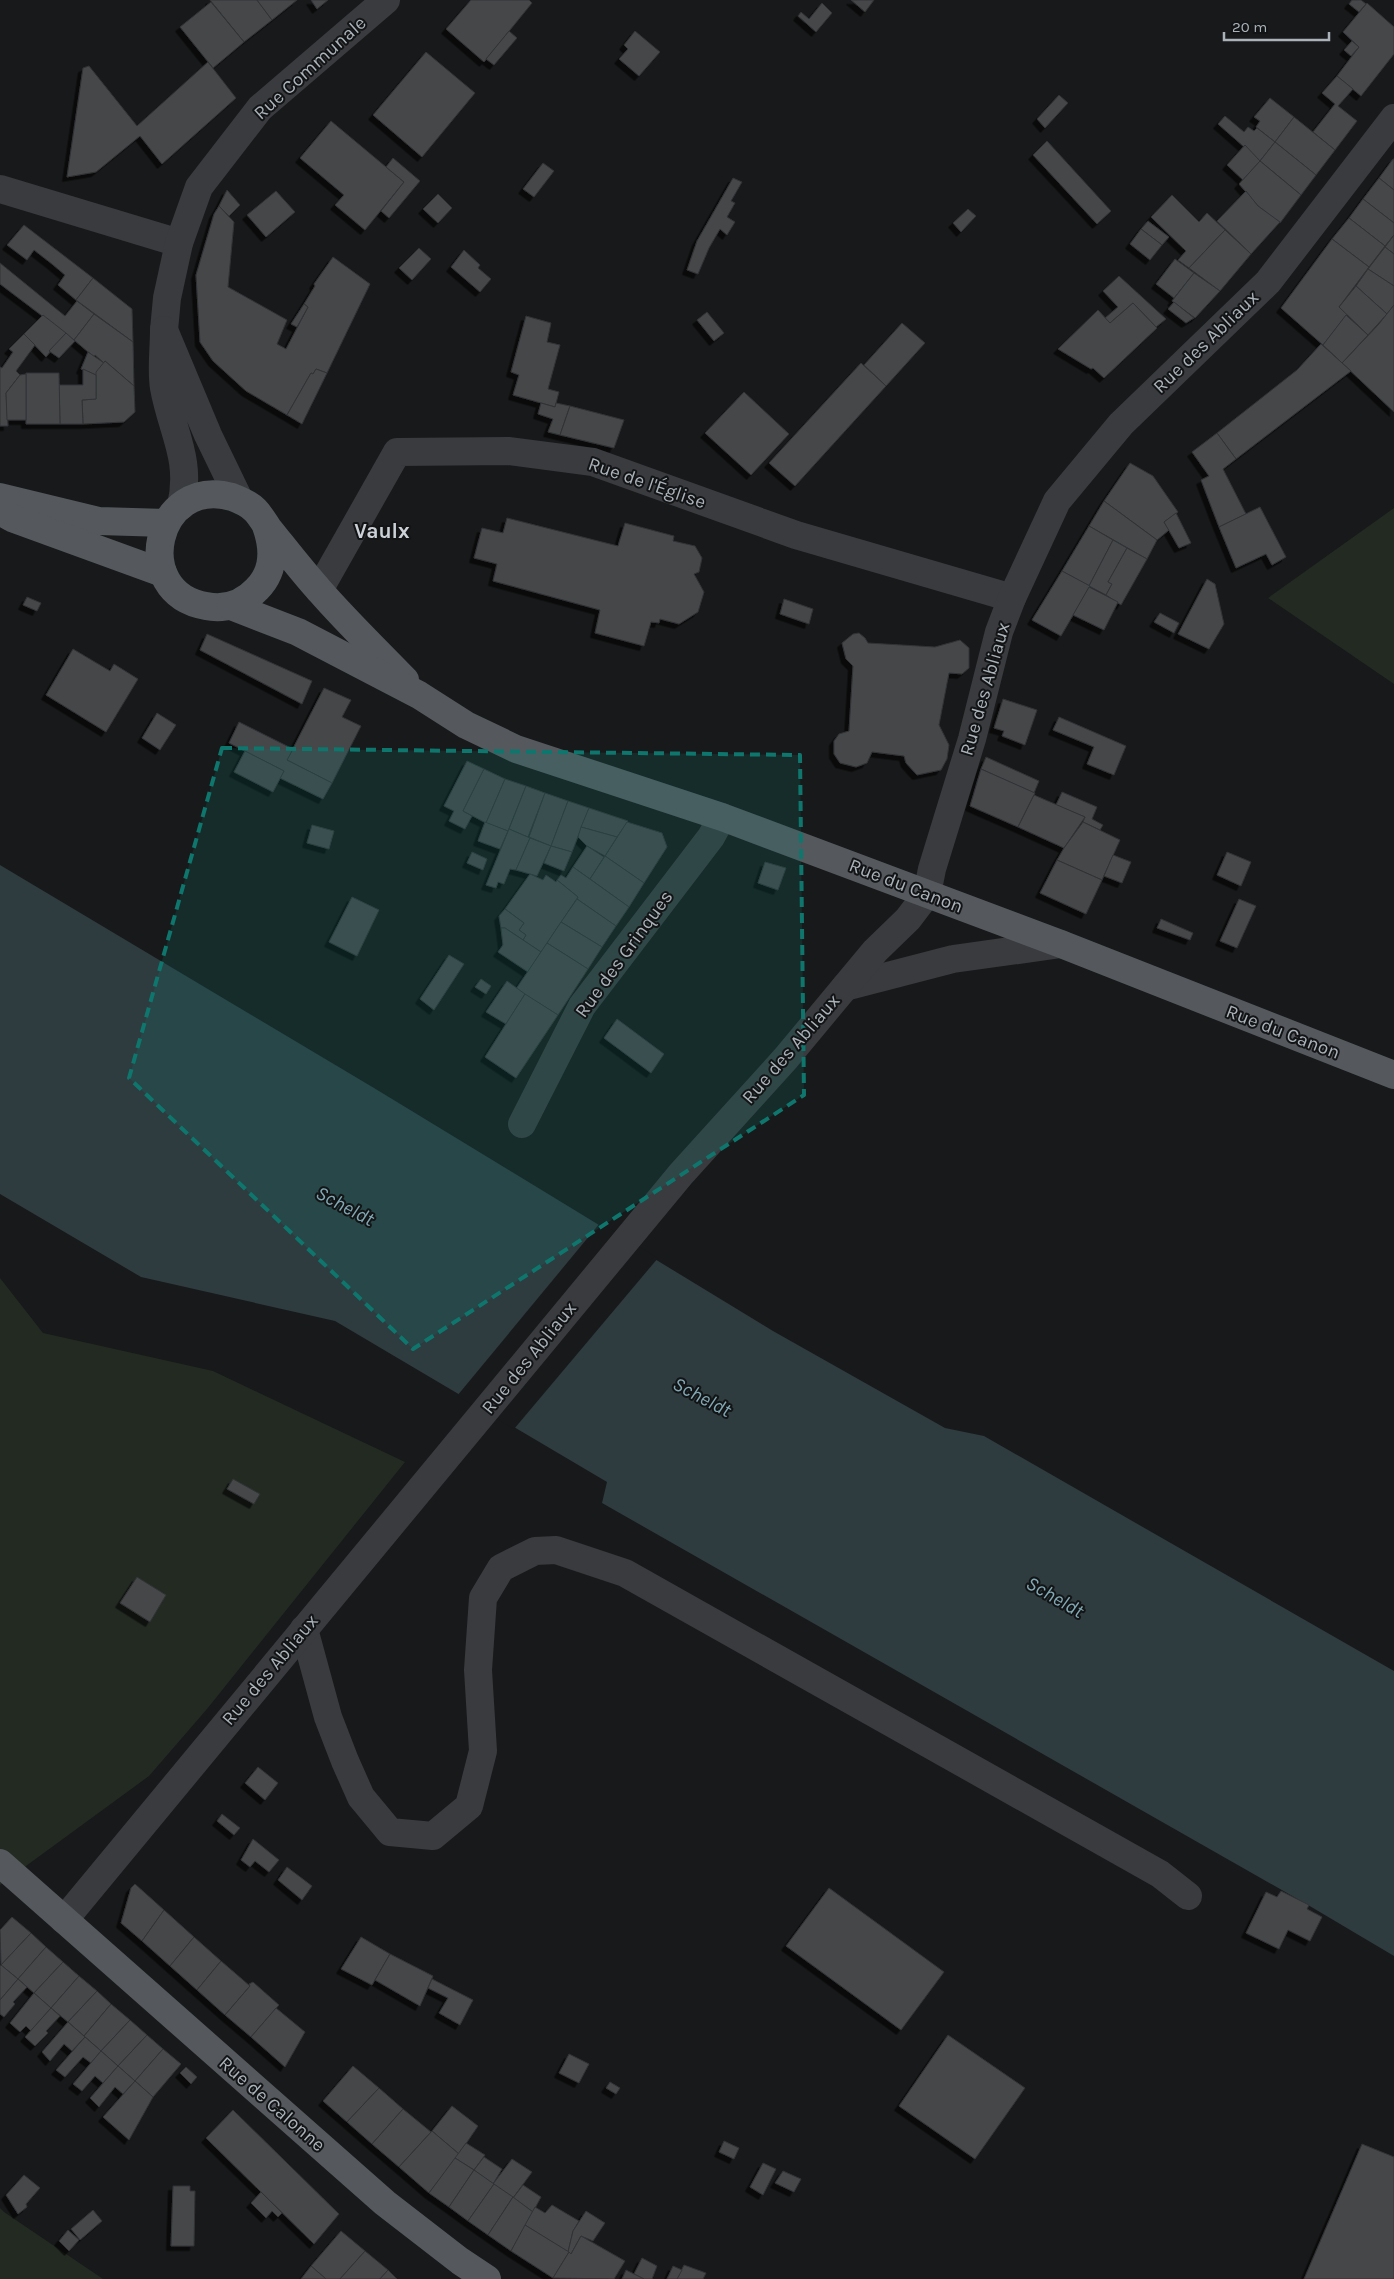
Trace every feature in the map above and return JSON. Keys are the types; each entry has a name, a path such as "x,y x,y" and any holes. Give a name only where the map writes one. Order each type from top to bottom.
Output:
{"main road":[{"path":"266,526 272,549 268,574 262,585 253,594 231,606 215,608 199,605 184,598 172,587 163,572 160,558 160,542 174,514 194,498 224,495 239,499 255,510 318,590 420,695"},
{"path":"0,497 99,521 174,514"},
{"path":"0,511 12,518 163,572"},
{"path":"231,606 298,632 420,695"},
{"name":"Rue du Canon","path":"420,695 466,725 516,750 722,817 1061,944 1394,1075"},
{"name":"Rue de Calonne","path":"0,1863 385,2203 460,2261 487,2279"}],"street":[{"name":"Rue Communale","path":"174,514 185,489 183,453 164,387 164,330 167,298 179,243 199,187 260,108 386,0"},
{"name":"Rue des Abliaux","path":"64,1920 681,1174 786,1058 875,951 908,919 927,894 932,869 972,739 1000,632 1012,598 1057,502 1121,424 1268,282 1394,118"},
{"path":"0,189 179,243"},
{"path":"164,330 208,435 239,499"},
{"name":"Rue de l'Église","path":"318,590 397,452 508,451 593,462 796,535 1012,598"},
{"name":"Rue des Grinques","path":"522,1124 582,1006 711,837 722,817"},
{"path":"845,987 952,959 1061,944"},
{"path":"304,1629 328,1717 345,1761 361,1797 390,1832 433,1836 469,1806 483,1751 478,1670 483,1598 501,1568 535,1551 556,1550 625,1573 1160,1874 1188,1896"}],"highlighted area":[{"path":"222,748 800,755 804,1095 413,1349 129,1078"}],"shaded area":[{"path":"1394,508 1394,684 1268,598"},
{"path":"0,1278 43,1333 213,1371 405,1462 207,1709 149,1776 0,1885"},
{"path":"0,2208 4,2212 103,2279 0,2279"}],"water":[{"name":"Scheldt","path":"0,865 374,1088 773,1331 945,1428 984,1436 1394,1671 1394,1956 1308,1905 602,1503 607,1482 335,1321 141,1277 0,1194"}],"pier":[{"path":"600,1223 658,1258 514,1429 457,1396"}],"building":[{"path":"210,0 257,0 272,20 244,42"},
{"path":"257,0 297,0 272,20"},
{"path":"311,0 328,0 317,9"},
{"path":"471,0 529,0 532,3 484,62 446,29"},
{"path":"851,0 874,0 865,12"},
{"path":"1352,0 1361,0 1366,4 1359,12 1349,4"},
{"path":"211,2 244,42 213,68 180,27"},
{"path":"822,3 832,13 816,32 798,16 801,12 809,19"},
{"path":"1367,3 1394,27 1394,54 1361,96 1337,76 1359,47 1343,32"},
{"path":"509,31 517,38 494,65 486,59"},
{"path":"635,31 660,52 639,76 619,59 628,49 624,45"},
{"path":"1352,41 1359,47 1351,56 1344,50"},
{"path":"426,52 475,93 422,157 373,115"},
{"path":"208,62 236,98 162,164 140,136 96,172 67,177 83,68 89,66 137,126"},
{"path":"1337,76 1353,89 1338,106 1357,121 1335,150 1313,132 1335,104 1322,93"},
{"path":"1059,95 1068,103 1045,128 1037,119"},
{"path":"1270,98 1294,117 1275,142 1256,127 1260,121 1254,117"},
{"path":"1225,116 1244,132 1248,127 1254,131 1257,128 1275,142 1260,161 1218,124"},
{"path":"1294,117 1335,150 1316,175 1275,142"},
{"path":"331,121 404,182 365,230 335,205 344,195 300,158"},
{"path":"1047,141 1111,211 1097,224 1033,155"},
{"path":"1275,142 1316,175 1301,195 1260,161"},
{"path":"1245,145 1260,161 1243,180 1227,165"},
{"path":"393,158 420,181 389,218 381,211 404,182 386,167"},
{"path":"1394,159 1394,190 1379,178"},
{"path":"1260,161 1301,195 1280,223 1258,206 1239,184"},
{"path":"543,163 554,171 534,197 523,189"},
{"path":"733,178 742,182 731,201 735,203 727,217 735,222 727,235 720,229 709,248 698,274 687,270 697,241"},
{"path":"1379,178 1394,190 1394,223 1363,199"},
{"path":"227,190 240,205 229,216 219,206"},
{"path":"276,191 295,212 266,237 247,215"},
{"path":"1246,191 1258,206 1280,222 1251,254 1217,221"},
{"path":"438,194 452,208 438,223 423,209"},
{"path":"1172,195 1199,222 1207,213 1225,230 1189,268 1178,260 1186,251 1151,217"},
{"path":"1363,199 1394,223 1394,235 1385,246 1349,218"},
{"path":"219,206 234,222 228,287 287,320 277,344 286,349 308,307 304,304 315,286 314,284 333,257 370,284 327,373 316,369 313,374 311,373 287,415 246,391 213,361 200,342 196,275 214,214"},
{"path":"968,209 976,216 961,232 953,223"},
{"path":"1349,218 1385,246 1369,267 1332,239"},
{"path":"1148,221 1169,237 1162,245 1141,229"},
{"path":"24,225 93,278 76,300 58,285 65,275 52,264 34,250 27,260 7,245"},
{"path":"1141,229 1162,245 1150,260 1130,244"},
{"path":"1225,230 1251,254 1220,291 1189,268"},
{"path":"1394,235 1394,254 1385,247"},
{"path":"1332,239 1369,267 1339,307 1348,313 1323,345 1281,308"},
{"path":"1385,247 1394,254 1394,286 1368,269"},
{"path":"419,248 431,259 412,280 399,268"},
{"path":"464,250 480,265 478,268 491,279 480,292 451,267"},
{"path":"1175,259 1194,273 1174,298 1156,284"},
{"path":"0,263 65,316 77,301 94,314 74,340 0,284"},
{"path":"1368,269 1394,286 1394,305 1387,314 1356,286"},
{"path":"1194,273 1220,291 1195,318 1172,301"},
{"path":"1119,276 1166,319 1156,327 1133,303 1110,323 1105,318 1118,307 1103,291"},
{"path":"93,278 132,309 133,342 76,300"},
{"path":"1356,286 1387,314 1368,335 1339,307"},
{"path":"1174,302 1194,318 1186,323 1168,309"},
{"path":"1133,303 1157,328 1104,378 1093,368 1091,369 1058,349 1098,310 1110,323"},
{"path":"304,304 308,307 297,327 291,324"},
{"path":"1394,305 1394,412 1342,363"},
{"path":"707,312 724,333 714,341 697,320"},
{"path":"94,314 133,342 134,386 105,361 104,363 95,355 94,357 74,340"},
{"path":"43,315 66,333 46,357 24,334"},
{"path":"1346,315 1368,335 1342,363 1323,345"},
{"path":"526,316 551,323 547,342 560,345 548,389 559,392 555,407 513,395 519,375 511,372"},
{"path":"902,323 925,343 886,386 864,365"},
{"path":"66,333 75,341 59,358 49,351"},
{"path":"24,334 35,345 16,371 20,375 6,393 8,426 0,426 0,367 2,368 13,352 9,349"},
{"path":"1321,344 1351,371 1236,459 1217,433 1297,370"},
{"path":"88,352 104,363 96,375 81,369"},
{"path":"105,361 134,386 135,412 124,422 83,424 82,400 96,399 96,372"},
{"path":"861,363 886,386 795,486 769,463"},
{"path":"83,369 96,375 96,399 82,400 83,424 60,424 59,385 83,385"},
{"path":"316,369 327,373 302,424 287,415 311,373 313,374"},
{"path":"26,373 59,373 60,424 26,424"},
{"path":"26,374 26,420 7,420 6,393 20,375"},
{"path":"744,392 789,434 751,475 705,433"},
{"path":"541,403 555,407 556,403 570,406 560,435 548,432 553,419 538,414"},
{"path":"570,406 624,420 614,448 560,435"},
{"path":"1217,433 1236,459 1223,469 1246,514 1219,527 1201,480 1209,476 1192,452"},
{"path":"1130,463 1153,476 1178,512 1164,522 1169,530 1157,540 1104,501"},
{"path":"1104,501 1157,540 1147,559 1089,526"},
{"path":"1260,507 1286,557 1272,565 1266,554 1236,568 1219,527"},
{"path":"1176,513 1191,543 1179,548 1164,522"},
{"path":"507,518 618,546 625,523 674,536 673,541 695,546 702,558 699,572 694,574 704,592 698,612 679,624 660,619 659,623 651,622 644,646 595,633 600,610 493,581 497,564 474,558 482,528 503,533"},
{"path":"1089,526 1113,540 1089,586 1062,571"},
{"path":"1113,540 1127,548 1108,582 1112,584 1106,595 1089,586"},
{"path":"1127,548 1147,559 1121,605 1106,595 1112,584 1108,582"},
{"path":"1062,571 1090,586 1061,636 1032,620"},
{"path":"1207,579 1215,584 1224,624 1209,649 1178,634"},
{"path":"1089,587 1118,602 1104,630 1073,615"},
{"path":"27,597 41,603 37,611 23,605"},
{"path":"784,599 813,609 809,624 780,614"},
{"path":"1160,613 1179,623 1174,633 1154,622"},
{"path":"859,633 868,643 935,647 960,640 969,648 969,668 962,674 949,673 939,725 949,745 947,759 941,770 917,775 906,763 904,756 872,752 867,763 856,767 840,763 834,754 834,741 839,734 849,731 853,666 846,659 842,643 853,634"},
{"path":"207,634 312,681 302,704 200,650"},
{"path":"73,649 110,671 114,664 138,679 106,732 46,695"},
{"path":"324,688 351,700 342,717 361,726 332,783 287,760"},
{"path":"1003,699 1037,710 1025,745 1002,736 1004,731 994,728"},
{"path":"157,713 176,725 160,750 142,738"},
{"path":"1059,717 1126,746 1114,775 1087,764 1094,747 1053,730"},
{"path":"239,722 293,749 287,760 332,783 323,799 280,778 284,771 229,743"},
{"path":"245,751 284,771 273,792 234,772"},
{"path":"986,757 1039,781 1034,793 981,769"},
{"path":"467,761 484,769 463,811 472,816 465,829 449,821 454,811 444,806"},
{"path":"484,769 505,779 486,823 463,811"},
{"path":"981,769 1035,793 1018,827 970,806"},
{"path":"505,779 526,786 508,831 486,823"},
{"path":"526,786 545,793 528,837 509,829"},
{"path":"1062,792 1097,807 1092,819 1103,825 1100,830 1083,822 1085,817 1056,805"},
{"path":"545,793 568,801 551,846 529,837"},
{"path":"1034,795 1085,817 1064,848 1018,827"},
{"path":"568,801 589,808 572,852 551,846"},
{"path":"589,808 628,821 617,837 581,827"},
{"path":"485,822 508,831 500,849 478,841"},
{"path":"627,822 662,833 667,847 644,883 605,856"},
{"path":"1083,822 1120,840 1102,880 1057,860"},
{"path":"312,825 334,831 329,849 307,843"},
{"path":"581,827 617,837 605,856 587,846 578,837"},
{"path":"509,829 530,838 516,870 510,869 504,884 498,882 496,888 486,885"},
{"path":"530,838 551,846 537,876 516,870"},
{"path":"551,846 572,852 564,871 544,863"},
{"path":"587,846 604,857 590,879 573,867"},
{"path":"472,852 487,859 483,870 467,863"},
{"path":"1227,852 1251,862 1241,886 1217,875"},
{"path":"1113,855 1131,862 1122,883 1104,876"},
{"path":"605,856 644,883 629,907 590,879"},
{"path":"1057,860 1102,880 1086,914 1040,893"},
{"path":"765,862 786,868 778,890 758,883"},
{"path":"573,867 629,907 616,926 577,899 578,897 557,880 561,875 566,878"},
{"path":"530,874 543,880 546,875 556,882 557,880 578,897 541,952 523,940 526,935 519,930 524,923 505,909"},
{"path":"352,897 379,910 357,956 329,942"},
{"path":"577,899 616,926 602,947 561,922"},
{"path":"1239,899 1256,906 1237,948 1220,941"},
{"path":"505,909 524,923 519,930 526,935 523,940 505,928 501,928 499,916"},
{"path":"1161,919 1193,933 1190,940 1157,928"},
{"path":"561,922 602,947 588,969 547,943"},
{"path":"501,928 505,928 541,952 528,972 498,952 503,945"},
{"path":"547,943 588,969 558,1015 516,989"},
{"path":"449,955 464,964 434,1010 420,999"},
{"path":"481,979 491,986 486,994 475,987"},
{"path":"507,981 525,994 506,1024 486,1012"},
{"path":"525,994 558,1015 516,1078 485,1057"},
{"path":"617,1019 664,1054 651,1073 604,1038"},
{"path":"233,1479 260,1494 254,1504 227,1489"},
{"path":"137,1577 166,1595 150,1622 120,1603"},
{"path":"258,1767 278,1783 265,1800 245,1783"},
{"path":"222,1814 240,1828 234,1835 217,1821"},
{"path":"253,1839 279,1860 269,1872 255,1861 250,1867 241,1860"},
{"path":"287,1867 312,1886 302,1900 278,1880"},
{"path":"135,1884 164,1910 142,1941 121,1923 131,1888"},
{"path":"829,1888 944,1972 901,2030 786,1946"},
{"path":"1281,1891 1309,1905 1307,1909 1322,1917 1310,1941 1288,1930 1279,1949 1246,1933 1266,1892 1277,1897"},
{"path":"164,1910 194,1937 170,1966 142,1941"},
{"path":"12,1917 31,1933 1,1965 0,1930"},
{"path":"31,1933 46,1947 18,1979 1,1965"},
{"path":"194,1937 221,1961 197,1990 170,1966"},
{"path":"361,1937 390,1954 372,1985 341,1969"},
{"path":"46,1947 63,1962 34,1993 18,1979"},
{"path":"390,1954 433,1976 420,2006 375,1980"},
{"path":"221,1961 250,1986 225,2015 197,1990"},
{"path":"63,1962 79,1976 51,2008 34,1993"},
{"path":"0,1966 18,1979 0,2000"},
{"path":"79,1976 97,1991 68,2022 51,2008"},
{"path":"18,1979 27,1987 13,2002 15,2004 4,2017 0,2014 0,2000"},
{"path":"432,1979 473,2000 460,2025 439,2013 448,1998 428,1988"},
{"path":"253,1982 279,2005 251,2037 225,2015 250,1986 249,1984"},
{"path":"97,1991 111,2004 84,2036 68,2022"},
{"path":"34,1993 51,2008 31,2031 26,2026 20,2032 10,2023"},
{"path":"111,2004 130,2020 101,2051 84,2036"},
{"path":"51,2008 60,2016 46,2031 48,2033 35,2046 25,2037"},
{"path":"276,2008 305,2032 285,2067 251,2037"},
{"path":"130,2020 147,2035 118,2066 101,2051"},
{"path":"68,2022 85,2037 72,2051 64,2044 50,2061 42,2052"},
{"path":"147,2035 163,2049 135,2081 118,2066"},
{"path":"948,2035 1025,2088 975,2159 899,2106"},
{"path":"85,2037 101,2051 91,2063 83,2057 65,2077 56,2070"},
{"path":"163,2049 181,2064 153,2097 135,2081"},
{"path":"101,2051 118,2066 103,2083 95,2076 82,2091 73,2084"},
{"path":"569,2054 589,2064 579,2083 559,2073"},
{"path":"118,2066 135,2081 123,2094 115,2087 99,2107 90,2098"},
{"path":"353,2066 379,2088 347,2122 323,2101"},
{"path":"186,2067 197,2077 191,2084 180,2073"},
{"path":"135,2081 153,2097 129,2140 103,2117"},
{"path":"610,2082 620,2088 616,2094 606,2088"},
{"path":"379,2088 403,2109 372,2144 347,2122"},
{"path":"452,2106 478,2126 459,2154 432,2131"},
{"path":"403,2109 431,2132 399,2167 372,2144"},
{"path":"233,2110 339,2214 314,2244 206,2138"},
{"path":"432,2131 459,2154 429,2193 399,2167"},
{"path":"724,2141 739,2148 734,2159 719,2152"},
{"path":"466,2143 485,2155 474,2170 455,2158"},
{"path":"1362,2144 1394,2157 1394,2279 1304,2279"},
{"path":"484,2157 502,2169 493,2184 474,2170"},
{"path":"455,2158 474,2170 449,2207 429,2193"},
{"path":"512,2159 532,2172 513,2198 493,2184"},
{"path":"763,2163 776,2169 763,2195 750,2187"},
{"path":"474,2170 494,2184 468,2221 449,2207"},
{"path":"783,2171 801,2179 794,2192 775,2183"},
{"path":"24,2175 40,2188 26,2204 27,2207 18,2214 6,2195"},
{"path":"494,2184 513,2197 488,2235 468,2221"},
{"path":"523,2185 541,2197 533,2212 513,2198"},
{"path":"173,2186 190,2186 190,2191 195,2191 194,2246 171,2246"},
{"path":"261,2192 282,2213 278,2217 272,2211 266,2218 251,2203"},
{"path":"513,2197 533,2212 511,2251 488,2235"},
{"path":"552,2205 579,2221 573,2231 568,2252 525,2225 535,2207 545,2213"},
{"path":"93,2210 102,2221 80,2240 71,2229"},
{"path":"586,2211 605,2223 593,2241 581,2236 571,2254 568,2252 573,2231"},
{"path":"525,2225 569,2252 553,2278 511,2251"},
{"path":"68,2230 79,2240 69,2251 59,2241"},
{"path":"341,2231 365,2251 340,2279 326,2279 311,2266"},
{"path":"581,2236 625,2261 614,2279 553,2278 569,2252 571,2254"},
{"path":"365,2251 388,2270 380,2279 340,2279"},
{"path":"642,2258 657,2266 652,2279 644,2279 634,2274"},
{"path":"684,2265 706,2273 703,2279 677,2279"},
{"path":"311,2266 326,2279 301,2279"},
{"path":"673,2266 682,2270 677,2279 667,2279"},
{"path":"388,2270 397,2279 380,2279"},
{"path":"626,2270 644,2279 622,2279"}],"district":[{"name":"Vaulx","path":"382,531"}]}
